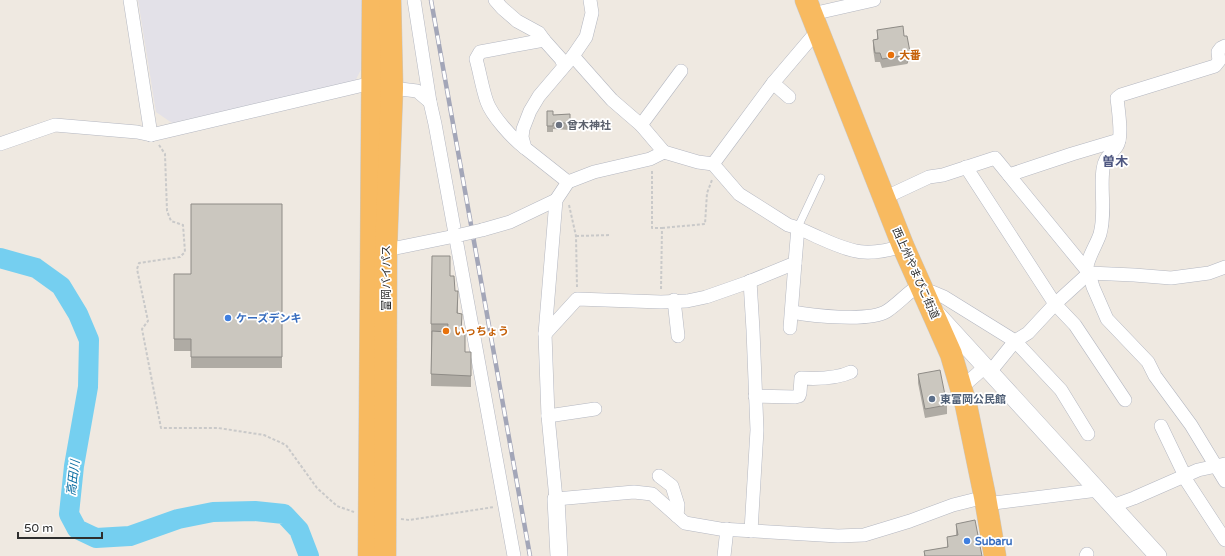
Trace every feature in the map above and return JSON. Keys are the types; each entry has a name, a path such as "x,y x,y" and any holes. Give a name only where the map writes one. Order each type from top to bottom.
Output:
{"highway":[{"name":"富岡バイパス","path":"369,556 378,517 386,250 382,85 373,0"},
{"name":"富岡バイパス","path":"385,556 378,517 370,252 382,85 390,0"},
{"name":"西上州やまびこ街道","path":"812,14 903,246 951,354 966,405 995,556"}],"street":[{"path":"130,0 151,135"},
{"path":"414,0 430,102 458,236 514,556"},
{"path":"495,0 517,21 539,32 561,59 568,60 641,125 664,152 717,168 739,194 788,225 798,227 839,247 864,253 884,251 903,246"},
{"path":"525,148 522,137 530,111 539,96 586,37 592,13 590,0"},
{"path":"717,168 773,83 812,14 874,0"},
{"path":"544,40 480,52 476,58 487,103 501,124 515,140 525,148 562,191 545,334 548,416 556,499 559,556"},
{"path":"1225,46 1218,52 1219,61 1215,66 1121,95 1117,98 1120,127 1118,146 1105,159 1102,177 1101,232 1097,245 1086,267 1107,319 1148,362 1155,376 1220,465 1225,481"},
{"path":"641,125 681,71"},
{"path":"773,83 789,97"},
{"path":"0,144 55,125 137,132 151,135 382,85 417,91 430,102"},
{"path":"1009,175 1119,140"},
{"path":"386,250 458,236 510,222 594,172 650,159 664,152"},
{"path":"884,198 929,177 943,175 995,158 1088,272 1171,278 1209,273 1225,267"},
{"path":"966,168 1055,304 1075,325 1126,400"},
{"path":"790,328 798,227"},
{"path":"545,334 578,299 661,302 674,300 687,301 706,297 750,282 795,263"},
{"path":"961,388 987,370 1015,341 1028,333 1088,272"},
{"path":"750,282 756,430 751,531"},
{"path":"792,312 807,315 862,317 878,315 886,311 911,290 925,294 932,292 944,297 1015,341 1062,390 1088,434"},
{"path":"925,294 987,370 1158,556"},
{"path":"674,300 678,336"},
{"path":"755,396 795,397 799,396 800,393 801,378 815,379 843,375 851,372"},
{"path":"548,416 595,409"},
{"path":"1161,426 1185,476 1225,540"},
{"path":"1112,506 1198,470 1220,465"},
{"path":"658,476 672,486 678,505 677,516"},
{"path":"556,499 634,492 652,494 684,523 751,531 838,536 864,535 910,521 953,505 985,500 1098,490"},
{"path":"724,556 728,529"}],"lane":[{"path":"798,227 821,178"}],"path":[{"path":"151,135 165,154 168,211 171,221 183,225 185,252 180,257 139,263 137,269 148,322 142,330 162,428 218,428 264,435 286,445 317,488 337,506 358,514 410,520 504,505"},
{"path":"650,159 652,171 652,228 705,224 707,193 717,168"},
{"path":"562,191 567,198 576,236 578,299"},
{"path":"661,302 662,228"},
{"path":"576,236 612,235"}],"shaded area":[{"path":"138,0 365,0 363,66 355,81 172,123 156,112"}],"building":[{"name":"大番","path":"903,26 904,36 907,36 910,52 907,55 882,59 880,53 875,53 873,40 878,39 877,30"},
{"path":"547,111 553,111 553,115 570,114 570,123 553,123 553,126 547,126"},
{"name":"ケーズデンキ","path":"191,204 282,204 282,357 191,357 191,339 174,339 174,274 191,274"},
{"name":"いっちょう","path":"432,256 450,256 450,276 454,276 455,291 458,291 457,313 462,314 461,332 465,332 465,352 471,352 471,376 431,374 432,331 447,332 448,324 431,324"},
{"name":"東富岡公民館","path":"940,370 947,405 925,409 918,374"},
{"path":"975,520 982,556 925,556 924,551 948,547 947,537 958,535 956,524"}],"waterway":[{"name":"高田川","path":"0,258 36,268 61,286 78,314 89,340 88,387 74,466 69,514 77,529 96,538 130,536 178,519 213,512 255,511 284,514 299,530 309,556"}],"railway":[{"path":"431,0 530,556"}],"place":[{"name":"大番","path":"891,55"},
{"name":"曾木神社","path":"559,125"},
{"name":"ケーズデンキ","path":"228,318"},
{"name":"いっちょう","path":"446,331"},
{"name":"東富岡公民館","path":"932,399"},
{"name":"Subaru","path":"967,541"}],"district":[{"name":"曽木","path":"1115,161"}]}
